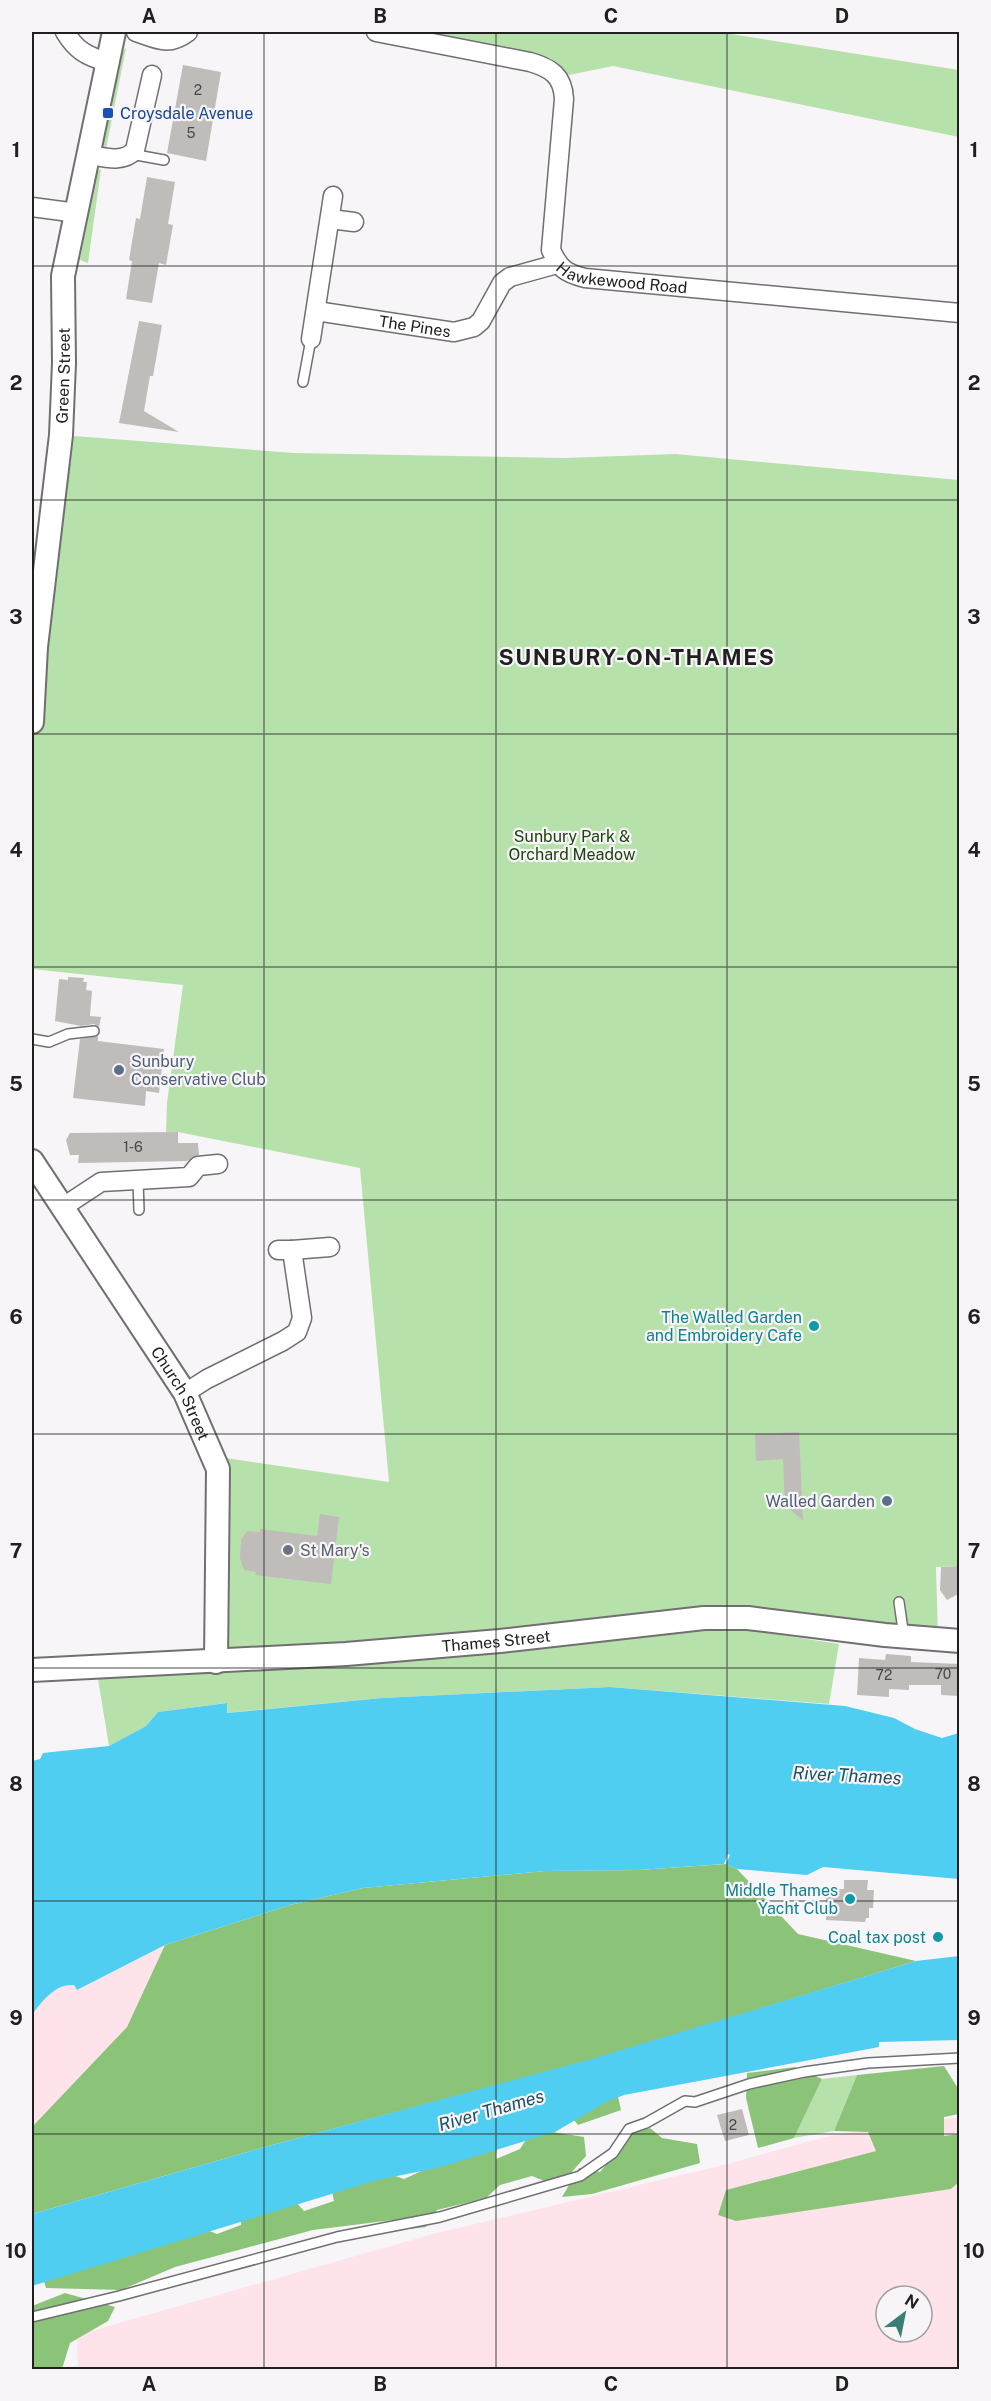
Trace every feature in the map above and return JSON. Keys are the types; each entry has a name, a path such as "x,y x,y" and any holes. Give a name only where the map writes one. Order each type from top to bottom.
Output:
{"street":[{"path":"64,32 86,56 107,62"},
{"name":"Green Street","path":"32,722 36,647 61,435 64,363 63,276 114,32"},
{"path":"136,32 166,42 188,32"},
{"name":"Hawkewood Road","path":"376,32 530,62 547,67 559,78 564,88 564,99 551,250 557,264 570,274 585,278 960,313"},
{"path":"87,154 119,158 131,154 138,145 152,75"},
{"path":"311,339 333,196"},
{"path":"32,207 77,213"},
{"path":"330,219 354,222"},
{"name":"The Pines","path":"316,311 454,332 474,327 481,321 502,283 510,277 557,264"},
{"name":"Church Street","path":"32,1161 185,1393 218,1469 216,1662"},
{"path":"63,1207 101,1182 189,1177 198,1166 218,1164"},
{"path":"185,1393 297,1332 302,1318 285,1250 330,1247"},
{"name":"Thames Street","path":"32,1670 346,1654 500,1641 704,1618 748,1618 904,1637 960,1641"}],"lane":[{"path":"131,154 164,160"},
{"path":"303,382 311,339"},
{"path":"32,1039 49,1042 68,1034 94,1031"},
{"path":"138,1180 139,1210"},
{"path":"898,1602 904,1637"},
{"path":"32,2317 337,2237 440,2217 580,2176 613,2153 629,2129 685,2101 695,2102 749,2084 804,2072 868,2064 960,2058"}],"shaded area":[{"path":"165,1945 127,2027 32,2127 32,2010 35,2011 48,1994 67,1984 74,1985 78,1990"},
{"path":"959,2117 959,2369 78,2370 77,2338 87,2332 433,2234 723,2165 829,2136"}],"green space":[{"path":"429,32 718,32 959,70 959,137 613,66 569,75 550,58"},
{"path":"126,48 106,149 99,148 120,53"},
{"path":"101,169 88,263 80,260 94,173"},
{"name":"Sunbury Park & Orchard Meadow","path":"61,435 294,453 565,458 675,454 959,480 960,1566 936,1567 938,1639 748,1618 216,1662 212,1456 389,1482 360,1168 178,1132 166,1132 167,1103 183,985 32,969 32,722"},
{"path":"737,1628 839,1644 829,1704 610,1687 382,1698 226,1713 226,1703 158,1712 146,1726 109,1746 98,1679 501,1649"},
{"path":"726,1864 737,1869 798,1934 916,1961 595,2059 261,2148 32,2214 32,2127 127,2027 165,1945 290,1905 363,1888 546,1871 639,1870"},
{"path":"944,2066 959,2090 959,2114 944,2117 944,2136 959,2134 959,2182 951,2189 736,2221 718,2215 726,2190 876,2151 868,2132 834,2131 857,2075"},
{"path":"795,2067 822,2079 794,2138 758,2148 746,2098 747,2073"},
{"path":"857,2075 834,2131 794,2138 822,2079"},
{"path":"616,2088 621,2110 578,2125 569,2114"},
{"path":"650,2128 662,2138 697,2144 700,2163 592,2194 562,2197 579,2168 600,2172 631,2134"},
{"path":"533,2129 584,2137 586,2156 570,2174 547,2182 532,2176 500,2185 486,2198 437,2210 426,2227 410,2229 393,2220 313,2230 175,2267 121,2290 46,2288 41,2271 187,2222 217,2234 241,2225 242,2206 285,2190 304,2211 334,2201 330,2182 376,2169 404,2179 445,2160 497,2144 496,2159 520,2149"},
{"path":"65,2293 115,2307 108,2321 70,2343 62,2369 32,2370 32,2306"}],"water":[{"name":"River Thames","path":"610,1687 845,1706 894,1718 915,1729 942,1738 959,1733 959,1879 823,1867 807,1875 737,1869 726,1864 730,1855 728,1854 724,1864 639,1870 546,1871 363,1888 290,1905 165,1945 77,1990 74,1985 56,1989 34,2012 32,2010 32,1761 40,1759 43,1753 109,1746 146,1726 158,1712 227,1703 227,1713 382,1698"},
{"name":"River Thames","path":"959,1956 959,2040 879,2042 879,2047 624,2095 606,2102 555,2132 437,2168 377,2180 32,2286 32,2214 261,2148 595,2058 916,1961"}],"building":[{"path":"183,65 221,72 206,161 167,153"},
{"path":"147,177 175,182 168,224 173,225 166,265 159,263 152,303 126,299 132,261 129,260 136,218 140,219"},
{"path":"139,321 162,325 144,411 179,432 119,423"},
{"path":"68,977 84,978 83,982 87,982 86,990 92,991 90,1016 101,1017 99,1027 94,1024 81,1026 55,1021 59,979 68,980"},
{"name":"Sunbury Conservative Club","path":"98,1036 98,1041 164,1049 159,1093 146,1091 145,1106 73,1098 80,1039"},
{"path":"178,1132 178,1143 198,1143 199,1155 187,1161 78,1163 79,1155 70,1155 66,1140 70,1133"},
{"path":"799,1432 803,1521 785,1505 783,1459 756,1461 755,1434"},
{"name":"St Mary's","path":"320,1514 339,1517 331,1584 255,1575 256,1572 244,1570 240,1559 241,1540 247,1531 260,1532 260,1529 317,1536"},
{"path":"960,1566 960,1593 947,1600 940,1590 941,1567"},
{"path":"886,1654 911,1656 911,1662 960,1664 960,1696 941,1695 941,1685 909,1685 909,1690 889,1689 889,1697 857,1695 859,1658 885,1660"},
{"name":"Middle Thames Yacht Club","path":"844,1880 868,1880 867,1890 874,1890 873,1908 869,1908 869,1918 866,1918 865,1922 826,1920 826,1889 844,1889"},
{"path":"742,2109 749,2135 725,2141 717,2115"}],"place":[{"name":"Croysdale Avenue","path":"108,113"},
{"name":"Sunbury Conservative Club","path":"119,1070"},
{"name":"The Walled Garden and Embroidery Cafe","path":"814,1326"},
{"name":"Walled Garden","path":"887,1501"},
{"name":"St Mary's","path":"288,1550"},
{"name":"Middle Thames Yacht Club","path":"850,1899"},
{"name":"Coal tax post","path":"938,1937"}],"district":[{"name":"SUNBURY-ON-THAMES","path":"637,657"}]}
